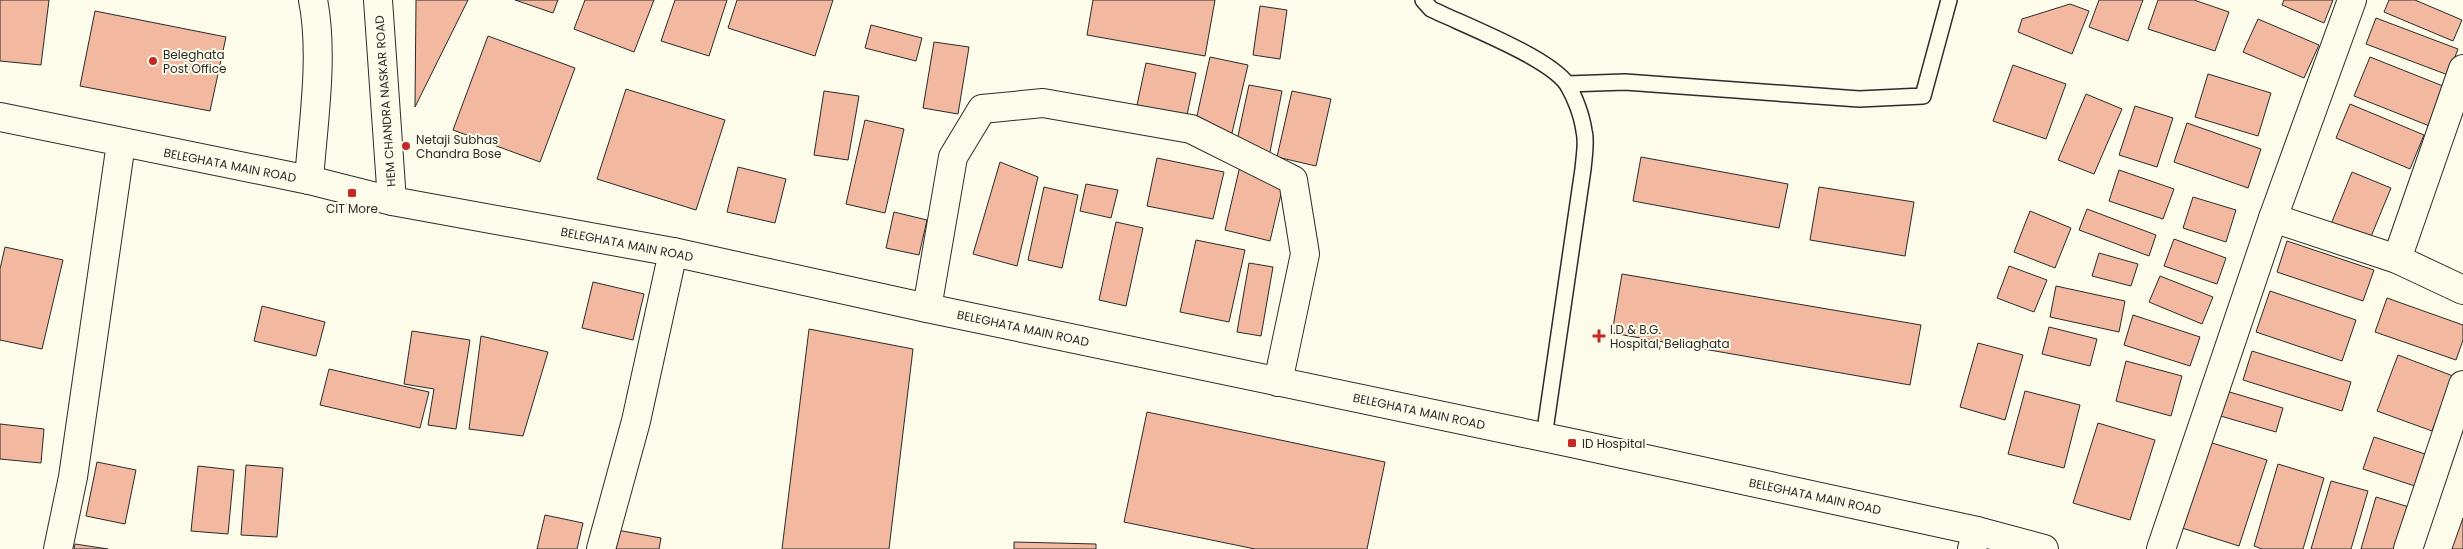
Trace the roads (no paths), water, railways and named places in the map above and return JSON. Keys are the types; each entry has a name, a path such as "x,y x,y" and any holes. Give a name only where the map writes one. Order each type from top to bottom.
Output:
{"street":[{"path":"309,180 317,55 317,18 313,0"},
{"name":"HEM CHANDRA NASKAR ROAD","path":"378,0 392,201"},
{"path":"2161,549 2273,218 2352,0"},
{"path":"2397,259 2463,69"},
{"path":"928,308 953,157 982,109 1043,103 1192,128 1293,180 1305,254 1278,382"},
{"name":"BELEGHATA MAIN ROAD","path":"0,117 309,180 392,201 673,252 1278,382 1544,436 1974,540 2044,549"},
{"path":"58,549 73,476 121,143"},
{"path":"2273,218 2397,259 2463,290"},
{"path":"601,549 636,421 673,252"},
{"path":"2408,549 2463,385"}],"lane":[{"path":"1422,0 1431,9 1505,43 1550,68 1566,84 1578,108 1585,132 1583,169 1544,436"},
{"path":"1566,84 1625,82 1859,99 1923,96 1949,0"}],"place":[{"name":"Beleghata Post Office","path":"153,61"},
{"name":"Netaji Subhas Chandra Bose","path":"406,146"},
{"name":"CIT More","path":"352,193"},
{"name":"I.D & B.G. Hospital, Beliaghata","path":"1599,336"},
{"name":"ID Hospital","path":"1572,443"}]}
